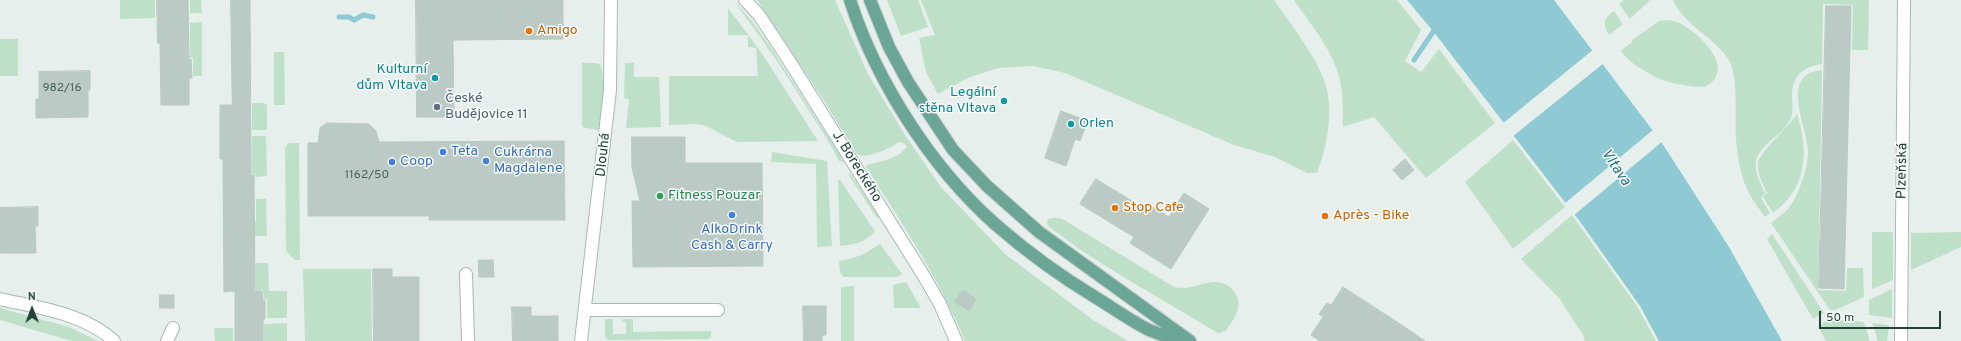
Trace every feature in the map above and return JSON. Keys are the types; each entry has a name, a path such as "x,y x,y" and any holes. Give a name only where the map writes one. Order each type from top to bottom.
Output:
{"main road":[{"path":"850,0 872,54 893,94 939,164 967,196 995,224 1066,279 1148,330 1178,341"},
{"path":"870,0 889,47 908,82 953,150 982,181 1039,232 1190,341"}],"street":[{"name":"Dlouhá","path":"581,341 610,90 611,0"},
{"name":"J. Boreckého","path":"745,0 759,15 788,59 922,273 940,304 956,341"},
{"name":"Plzeňská","path":"1901,341 1904,0"},
{"path":"466,274 468,341"},
{"path":"0,299 75,318 106,334 114,341"},
{"path":"585,310 718,310"},
{"path":"167,341 173,328"}],"green space":[{"path":"120,0 155,0 155,18 120,19"},
{"path":"190,0 201,0 202,13 190,13"},
{"path":"733,0 752,21 773,51 844,162 839,161 827,138 787,76"},
{"path":"757,0 835,0 868,74 905,135 941,187 1005,254 1093,320 1128,341 965,341 932,273 866,167 867,165 895,157 907,146 904,143 899,142 885,150 866,156 857,154"},
{"path":"887,0 918,0 928,27 901,36"},
{"path":"921,0 1274,0 1314,58 1325,83 1328,95 1329,124 1323,154 1317,173 1307,173 1275,157 1234,145 1065,73 1033,66 998,68 970,77 938,94 926,72 919,38 935,35"},
{"path":"1294,0 1397,0 1421,30 1405,61 1421,72 1439,49 1495,123 1426,178 1374,117 1343,127 1342,91 1337,69 1321,38"},
{"path":"1624,0 1650,0 1630,19 1619,4"},
{"path":"1673,0 1869,0 1868,50 1852,50 1853,5 1823,4 1822,64 1807,69 1797,76 1793,85 1792,112 1789,122 1781,132 1766,145 1758,155 1756,161 1757,174 1765,193 1761,198 1770,213 1765,217 1749,193 1742,177 1739,164 1736,138 1733,69 1724,53 1685,17"},
{"path":"728,8 761,52 818,141 737,142 704,125 669,125 669,76 758,76 756,48 748,47 748,35 728,35"},
{"path":"1614,11 1623,24 1609,35 1605,28 1605,22 1608,16"},
{"path":"1669,20 1688,28 1704,42 1711,51 1716,60 1718,69 1716,78 1708,85 1699,87 1677,84 1660,79 1639,67 1628,59 1621,51 1632,42 1632,40 1659,21"},
{"path":"202,22 202,76 193,76 193,58 190,57 190,23"},
{"path":"0,39 18,39 18,76 0,76"},
{"path":"274,52 284,52 285,105 274,105"},
{"path":"582,63 596,63 600,65 604,80 604,97 598,130 582,127"},
{"path":"625,63 634,63 634,77 659,77 661,127 626,128 629,99 624,98"},
{"path":"1822,70 1818,290 1846,291 1847,268 1863,268 1864,297 1835,310 1830,310 1771,223 1792,204 1799,190 1808,159 1807,141 1798,103 1798,91 1801,81 1809,74"},
{"path":"252,103 263,103 267,105 267,130 252,130"},
{"path":"1797,114 1801,128 1804,155 1799,181 1793,193 1773,213 1763,197 1767,193 1759,175 1758,163 1763,153"},
{"path":"252,136 266,136 267,176 255,177 255,174 252,174"},
{"path":"1513,140 1565,207 1513,249 1465,182"},
{"path":"289,143 299,143 300,260 295,260 286,251 285,147"},
{"path":"772,152 827,161 832,246 817,247 816,164 771,162"},
{"path":"850,173 878,216 877,218 848,174"},
{"path":"838,180 840,180 875,231 868,238 855,244 840,246"},
{"path":"256,199 266,199 267,236 253,236 253,222 256,222"},
{"path":"1572,215 1637,306 1656,341 1585,341 1583,335 1559,298 1521,259"},
{"path":"1051,218 1059,218 1064,220 1174,287 1185,288 1210,282 1226,284 1230,287 1238,299 1238,309 1234,318 1226,331 1218,333 1082,251 1048,226 1047,220"},
{"path":"1872,232 1893,232 1893,280 1872,289"},
{"path":"1961,232 1961,247 1911,270 1911,233"},
{"path":"1772,234 1824,313 1813,319 1767,239"},
{"path":"880,244 902,274 897,277 844,277 840,273 839,261 851,259 861,255"},
{"path":"255,263 268,263 269,291 287,291 287,318 267,318 267,299 264,299 263,290 256,290"},
{"path":"303,269 371,269 372,341 305,341"},
{"path":"906,282 921,308 894,308 893,285"},
{"path":"854,286 854,341 841,341 841,287"},
{"path":"1892,289 1892,318 1869,315 1869,300"},
{"path":"0,308 69,327 98,341 72,341 0,320"},
{"path":"605,319 613,319 613,334 626,334 626,322 622,322 623,319 633,319 633,332 711,331 711,337 708,339 608,340 605,336"},
{"path":"1830,319 1864,322 1870,341 1826,341 1818,326"},
{"path":"287,323 287,341 264,341 264,324"},
{"path":"1872,323 1889,325 1887,341 1878,341"},
{"path":"214,328 233,328 233,341 215,341"}],"water":[{"name":"Vltava","path":"1407,0 1554,0 1660,140 1729,247 1782,341 1659,341 1640,306 1581,223 1433,31"}],"pier":[{"path":"1594,49 1604,63 1512,137 1502,124"},
{"path":"1654,129 1663,141 1573,216 1564,204"}],"building":[{"path":"157,0 188,0 189,59 191,59 192,78 189,78 189,105 161,105 160,43 158,43"},
{"path":"231,0 250,0 251,175 254,175 255,291 262,291 263,300 265,300 263,341 235,341 235,291 224,292 223,159 220,159 220,105 232,105"},
{"name":"Kulturní dům Vltava","path":"416,0 563,0 563,39 453,40 454,117 417,117"},
{"path":"1826,6 1851,6 1844,289 1819,288"},
{"path":"90,71 88,117 36,118 36,99 39,99 39,72"},
{"path":"1061,111 1088,121 1080,141 1075,139 1066,166 1045,158"},
{"path":"327,123 369,124 376,131 379,142 564,141 565,220 429,220 429,216 308,216 308,143 318,143 320,128"},
{"path":"632,137 685,137 685,163 762,163 763,266 633,267 632,201 640,201 632,168"},
{"path":"1405,159 1414,170 1402,180 1393,170"},
{"path":"1096,179 1150,212 1153,207 1169,217 1184,193 1209,209 1171,269 1130,243 1134,237 1080,204"},
{"path":"38,207 38,226 35,226 36,253 0,253 0,208"},
{"path":"479,260 493,260 494,277 479,277"},
{"path":"373,269 392,269 392,277 419,277 419,341 374,341"},
{"path":"1343,287 1425,341 1320,341 1311,335 1323,317 1319,314 1327,303 1331,305"},
{"path":"963,290 976,299 969,311 955,302"},
{"path":"160,295 174,295 174,308 160,308"},
{"path":"803,306 826,306 826,335 822,335 822,341 804,341"},
{"path":"512,307 531,307 531,316 558,316 558,341 513,341"}],"waterway":[{"path":"339,17 349,17 354,20 363,15 373,17"},
{"path":"1414,60 1437,26"}],"place":[{"name":"Amigo","path":"529,31"},
{"name":"Kulturní dům Vltava","path":"435,78"},
{"name":"Legální stěna Vltava","path":"1004,101"},
{"name":"České Budějovice 11","path":"437,107"},
{"name":"Orlen","path":"1071,124"},
{"name":"Teta","path":"443,152"},
{"name":"Cukrárna Magdalene","path":"486,161"},
{"name":"Coop","path":"392,162"},
{"name":"Fitness Pouzar","path":"660,196"},
{"name":"Stop Cafe","path":"1115,208"},
{"name":"AlkoDrink Cash & Carry","path":"732,215"},
{"name":"Après - Bike","path":"1325,216"}]}
